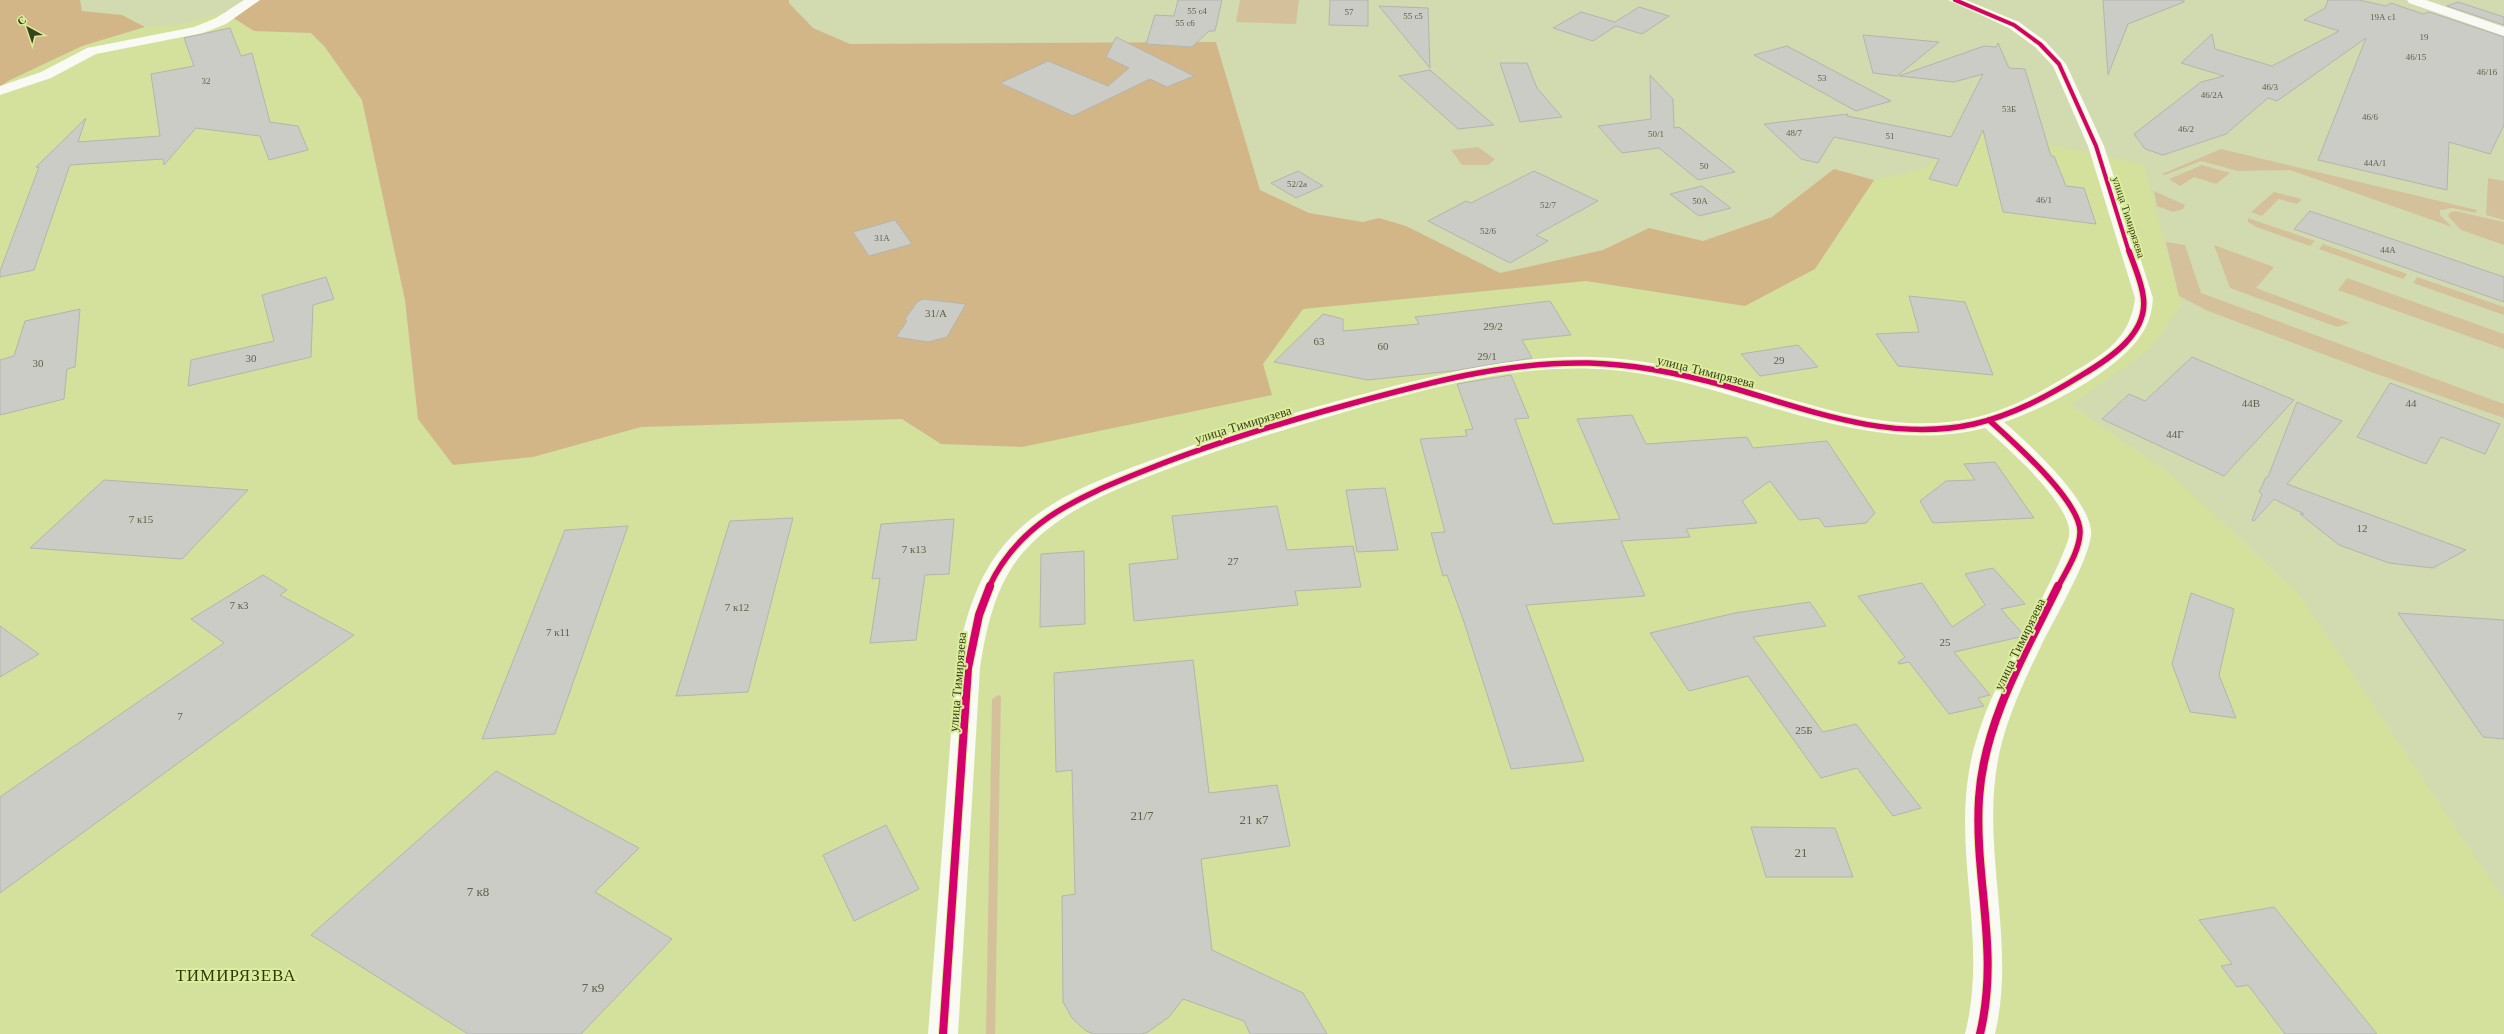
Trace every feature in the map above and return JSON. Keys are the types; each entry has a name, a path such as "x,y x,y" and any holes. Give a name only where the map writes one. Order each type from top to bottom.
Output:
{"street":[{"path":"0,91 46,75 92,51 198,30 221,21 253,0"},
{"name":"улица Тимирязева","path":"943,1034 968,668 974,624 996,571 1023,538 1061,509 1100,489 1202,447 1246,432 1426,383 1479,372 1570,363 1631,366 1667,372 1854,422 1900,428 1950,428 1988,420 2034,404 2098,366 2123,348 2137,330 2144,312 2144,298 2096,146 2059,64 2040,44 2014,25 1955,0"},
{"path":"2414,0 2504,32"},
{"name":"улица Тимирязева","path":"1980,1034 1989,976 1978,798 1987,748 2002,706 2079,542 2080,528 2077,516 2051,480 1988,420"}],"shaded area":[{"path":"0,0 80,0 82,11 122,15 145,27 82,46 8,81 0,87"},
{"path":"259,0 789,0 789,3 813,28 850,44 1216,42 1260,190 1309,213 1363,222 1379,218 1406,226 1500,273 1603,250 1649,228 1703,241 1772,217 1834,169 1874,180 1815,269 1745,306 1586,281 1303,309 1263,364 1272,395 1022,447 941,444 902,419 641,427 533,457 453,465 418,419 405,300 362,100 325,47 311,33 254,31 224,12"},
{"path":"1240,0 1299,0 1296,24 1236,22"},
{"path":"224,12 254,31 311,33 325,47 362,100 405,300 418,419 533,457 641,427 902,419 941,444 1272,394 1263,364 1302,309 1586,281 1745,306 1815,269 1874,180 1925,169 1940,155 1955,124 2144,165 2181,305 2151,348 2071,405 2172,475 2299,594 2504,900 2504,1034 0,1034 0,87 8,81 82,46 145,27 183,24"},
{"path":"1478,147 1495,159 1488,165 1462,165 1451,150"},
{"path":"2221,149 2477,210 2476,213 2452,208 2440,210 2440,215 2452,227 2290,170 2238,171 2201,161 2165,175 2162,174"},
{"path":"2202,165 2230,173 2216,184 2194,177 2180,186 2169,179"},
{"path":"2488,178 2504,181 2504,220 2486,215"},
{"path":"2154,191 2185,205 2183,209 2173,212 2157,206"},
{"path":"2274,192 2302,199 2297,204 2279,199 2262,216 2251,212"},
{"path":"2455,211 2504,222 2504,245 2461,230 2448,216 2450,212"},
{"path":"2248,218 2315,241 2310,246 2256,227 2248,222"},
{"path":"2166,242 2185,245 2201,293 2504,404 2504,418 2368,371 2208,311 2179,296"},
{"path":"2323,244 2407,274 2403,279 2319,249"},
{"path":"2214,245 2274,267 2256,288 2350,323 2337,327 2230,288"},
{"path":"2417,277 2504,307 2504,315 2413,283"},
{"path":"2347,278 2504,334 2504,349 2338,290"},
{"path":"999,695 1001,697 995,1034 986,1034 992,699"}],"building":[{"path":"1178,0 1222,0 1215,31 1209,31 1192,47 1146,44 1155,15 1174,16"},
{"path":"1330,0 1368,0 1368,26 1329,25"},
{"path":"2103,0 2184,0 2184,2 2128,24 2108,75"},
{"path":"2328,0 2359,0 2386,6 2391,3 2423,14 2429,12 2504,37 2504,125 2490,154 2449,142 2447,190 2318,160 2366,38 2277,101 2268,98 2226,134 2163,155 2145,149 2134,134 2201,82 2224,76 2181,63 2212,34 2215,49 2272,66 2339,31 2304,20 2325,8"},
{"path":"2458,2 2504,17 2504,25 2447,6"},
{"path":"1379,6 1428,8 1430,68"},
{"path":"1639,7 1669,16 1642,34 1616,26 1593,41 1553,28 1581,12 1615,22"},
{"path":"230,28 241,56 252,53 270,122 298,126 308,150 269,160 260,136 196,128 164,165 163,159 70,165 34,270 0,277 0,271 39,167 36,167 86,118 78,142 160,136 151,74 194,66 184,38"},
{"path":"1863,35 1939,42 1897,76 1873,73"},
{"path":"1116,37 1194,76 1167,87 1150,79 1073,116 1000,83 1048,61 1108,86 1129,68 1106,57"},
{"path":"1998,43 2009,68 2025,69 2051,156 2054,156 2066,186 2084,188 2096,224 2003,212 1983,130 1957,186 1929,179 1939,159 1834,137 1818,163 1801,159 1764,124 1848,114 1847,116 1951,137 1983,74 1954,82 1899,76 1984,46 1996,47"},
{"path":"1787,46 1891,101 1856,111 1754,55"},
{"path":"1500,63 1527,63 1537,88 1562,117 1520,122"},
{"path":"1430,70 1494,125 1458,129 1399,76"},
{"path":"1650,75 1673,99 1674,128 1679,127 1735,172 1698,180 1659,148 1622,153 1598,126 1651,119"},
{"path":"1298,171 1323,186 1296,198 1271,183"},
{"path":"1534,171 1598,201 1536,235 1548,241 1510,263 1428,221 1466,201 1471,203"},
{"path":"1702,186 1731,208 1699,216 1670,194"},
{"path":"2310,211 2504,277 2504,302 2294,229"},
{"path":"895,220 912,244 869,256 853,232"},
{"path":"326,277 334,299 313,305 311,357 188,386 191,360 274,341 262,295"},
{"path":"1909,296 1965,302 1993,375 1898,366 1876,334 1919,332"},
{"path":"923,299 966,304 947,337 928,342 896,337 907,321 905,319 917,302"},
{"path":"1550,301 1571,335 1522,340 1532,358 1452,371 1368,380 1274,362 1323,314 1343,319 1343,331 1419,324 1415,317"},
{"path":"80,309 75,367 67,369 64,399 0,415 0,360 14,356 25,321"},
{"path":"1798,345 1818,367 1760,376 1741,354"},
{"path":"2192,357 2294,400 2224,476 2102,419 2129,394 2145,401"},
{"path":"1511,375 1529,418 1515,419 1553,524 1620,519 1577,419 1632,415 1646,444 1747,437 1753,448 1827,441 1875,513 1866,523 1825,527 1819,518 1799,520 1770,481 1742,501 1757,523 1686,529 1690,537 1621,541 1645,596 1526,605 1584,761 1511,769 1464,622 1447,575 1443,576 1431,533 1445,532 1420,439 1467,436 1465,430 1473,429 1457,384"},
{"path":"2390,383 2500,424 2485,454 2441,437 2426,464 2357,437"},
{"path":"2297,402 2342,421 2287,484 2466,550 2433,568 2389,563 2339,545 2300,514 2304,514 2274,499 2254,521 2252,520 2262,494 2259,492 2266,477 2268,477"},
{"path":"1995,462 2034,518 1933,523 1920,501 1946,481 1975,480 1964,464"},
{"path":"104,480 248,490 182,559 30,548"},
{"path":"1385,488 1398,550 1357,552 1346,490"},
{"path":"1277,506 1287,550 1353,546 1361,587 1295,591 1298,605 1134,621 1129,564 1178,559 1172,516"},
{"path":"793,518 748,692 676,696 730,521"},
{"path":"954,519 949,574 925,575 916,640 870,643 880,578 872,579 881,524"},
{"path":"628,526 555,734 482,739 565,530"},
{"path":"1084,551 1085,624 1040,627 1041,554"},
{"path":"1993,568 2025,604 2001,609 2022,633 2020,637 1954,652 1990,695 1978,698 1984,706 1949,714 1909,662 1899,664 1898,662 1905,657 1858,596 1922,583 1952,627 1985,605 1965,574"},
{"path":"263,575 287,590 280,595 354,635 0,893 0,797 224,643 191,619"},
{"path":"2191,593 2234,609 2219,675 2236,718 2190,712 2172,664"},
{"path":"1810,602 1826,626 1753,637 1823,732 1856,724 1921,808 1893,816 1857,768 1821,778 1748,676 1689,691 1650,633 1735,613"},
{"path":"2398,613 2504,620 2504,739 2483,737"},
{"path":"0,626 39,654 0,677"},
{"path":"1193,660 1209,793 1277,785 1290,846 1201,859 1212,950 1303,993 1327,1034 1250,1034 1244,1021 1183,999 1169,1017 1148,1032 1142,1034 1094,1034 1086,1031 1072,1018 1063,1002 1062,896 1075,894 1072,770 1056,772 1054,673"},
{"path":"496,771 639,848 595,892 672,939 581,1034 468,1034 311,935"},
{"path":"886,825 919,889 854,921 823,855"},
{"path":"1751,827 1835,828 1853,877 1766,877"},
{"path":"2274,907 2377,1034 2285,1034 2248,985 2237,987 2221,966 2232,964 2199,920"}],"cycle path":[{"path":"943,1034 968,668 974,632 984,599 999,568 1022,539 1049,517 1063,508 1109,485 1141,472 1187,454 1257,430 1418,386 1478,373 1539,365 1570,363 1609,364 1648,368 1725,386 1838,419 1895,429 1924,430 1972,425 2006,415 2053,393 2106,360 2125,344 2139,323 2144,298 2096,146 2059,64 2040,44 2014,25 1955,0"},
{"path":"1980,1034 1986,1008 1989,979 1987,918 1979,827 1979,799 1982,771 2000,710 2013,679 2074,555 2079,542 2080,533 2076,517 2056,487 2027,455 1989,420"}],"district":[{"name":"ТИМИРЯЗЕВА","path":"236,975"}]}
